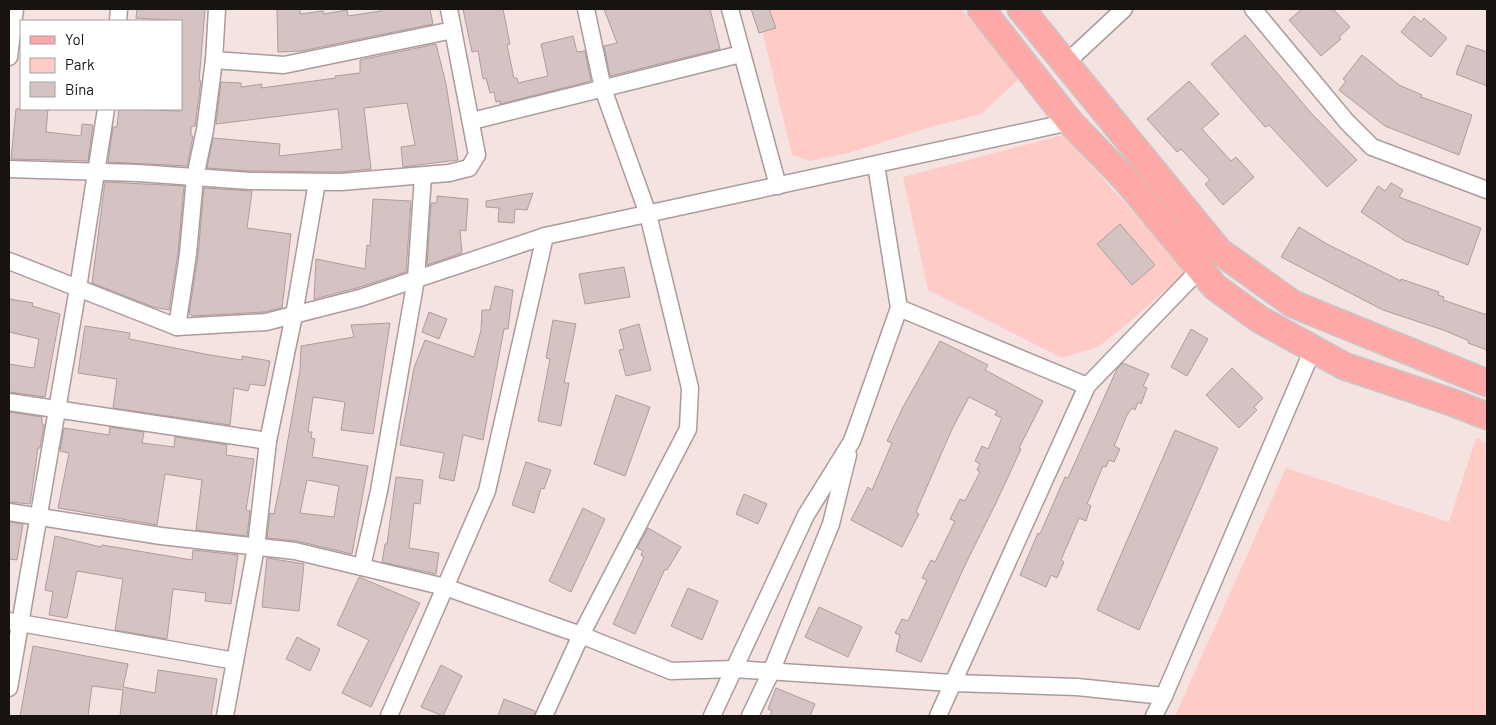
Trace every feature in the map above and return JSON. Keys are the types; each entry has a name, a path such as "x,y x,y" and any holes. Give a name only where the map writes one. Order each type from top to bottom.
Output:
{"main road":[{"path":"980,9 1070,122 1127,181 1215,287 1259,319 1344,366 1487,416"},
{"path":"1021,9 1219,251 1293,304 1487,383"}],"street":[{"path":"9,57 15,9"},
{"path":"177,327 188,254 195,177 205,130 218,9"},
{"path":"9,169 341,182 422,176 449,173 469,168 477,155 472,120 449,9"},
{"path":"544,716 581,635 688,429 690,388 648,214 603,89 586,9"},
{"path":"730,9 778,186"},
{"path":"1066,63 1124,9"},
{"path":"1253,9 1347,122 1372,147 1487,190"},
{"path":"214,60 284,65 453,30"},
{"path":"472,120 741,54"},
{"path":"9,688 14,623 38,517 78,288 106,110"},
{"path":"9,261 177,327 266,322 360,298 545,236 1070,122"},
{"path":"750,716 772,672 831,524 852,441 899,308 876,165"},
{"path":"362,567 379,491 416,279 422,176"},
{"path":"225,716 256,547 268,441 294,315 316,182"},
{"path":"388,716 487,491 545,236"},
{"path":"938,716 1087,386 1200,269"},
{"path":"899,308 1087,386"},
{"path":"1154,716 1313,349"},
{"path":"9,402 268,441"},
{"path":"712,716 806,515 852,441"},
{"path":"9,512 161,536 295,551 362,567 445,587 581,635 671,671 734,669 952,683 1077,687 1164,696"},
{"path":"14,623 235,661"}],"green space":[{"path":"757,9 962,9 1019,79 981,114 934,126 845,154 809,161 792,155"},
{"path":"1063,135 1187,271 1098,347 1062,358 928,290 903,177"},
{"path":"1476,438 1487,442 1487,716 1175,716 1286,468 1449,522"}],"building":[{"path":"137,9 205,9 199,81 201,81 195,126 191,127 191,136 193,136 187,166 108,162 113,127 117,127 119,110 182,110 182,20 136,18"},
{"path":"277,9 300,9 300,14 323,11 324,14 347,10 348,16 381,11 381,9 430,9 433,24 301,51 278,52"},
{"path":"463,9 503,9 510,44 507,45 514,78 517,78 518,83 548,76 541,44 573,36 577,52 585,51 591,81 500,104 500,101 496,102 494,92 490,93 486,78 483,79 478,51 472,52"},
{"path":"604,9 710,9 720,49 610,76 604,46 617,43"},
{"path":"751,9 769,9 776,28 759,33"},
{"path":"1302,9 1333,9 1350,27 1339,37 1341,39 1321,56 1289,20"},
{"path":"1414,16 1421,22 1424,18 1447,38 1431,57 1401,32"},
{"path":"1245,35 1311,113 1357,160 1327,187 1269,125 1265,127 1211,64"},
{"path":"436,44 446,84 458,160 403,167 401,147 415,145 407,103 364,108 371,169 341,172 250,171 207,168 213,138 280,144 279,156 342,149 338,109 216,124 221,82 241,83 241,87 262,84 261,88 336,78 335,76 360,73 360,60"},
{"path":"1467,45 1487,52 1487,86 1456,74"},
{"path":"1362,55 1399,85 1422,95 1421,97 1472,115 1459,155 1385,126 1339,90 1346,81 1343,79"},
{"path":"1189,81 1219,114 1202,129 1231,161 1236,157 1254,177 1223,205 1205,184 1210,180 1181,149 1177,152 1147,119"},
{"path":"16,109 48,110 46,132 81,136 82,124 93,125 88,161 11,159"},
{"path":"105,182 184,186 178,253 169,310 153,307 92,283"},
{"path":"1391,183 1403,190 1399,197 1481,228 1468,265 1405,241 1361,212 1378,186 1385,191"},
{"path":"204,188 252,191 247,228 291,234 282,308 264,312 193,316 189,314 198,255"},
{"path":"533,193 527,210 515,209 514,223 498,222 499,208 486,207 486,201"},
{"path":"437,196 468,199 466,231 460,230 462,253 427,265 431,203 437,203"},
{"path":"373,199 411,201 406,272 357,288 314,299 316,259 365,269 367,245 370,246"},
{"path":"1120,224 1155,265 1132,285 1097,244"},
{"path":"1299,227 1327,244 1401,281 1401,279 1439,292 1438,295 1444,297 1443,300 1487,315 1487,350 1468,343 1469,341 1446,331 1383,310 1281,257"},
{"path":"624,267 630,297 585,304 579,274"},
{"path":"495,286 513,290 508,329 504,329 483,440 463,435 454,481 439,478 444,453 400,445 414,368 425,340 474,357 481,330 482,310 490,310"},
{"path":"9,299 33,303 32,306 60,314 45,397 9,392 9,364 34,368 39,339 9,332"},
{"path":"429,312 447,319 439,339 422,332"},
{"path":"553,320 576,324 564,383 569,383 561,426 538,421 550,359 546,358"},
{"path":"390,323 373,434 341,430 345,402 313,397 308,432 312,432 311,438 315,439 312,457 368,466 352,554 297,541 267,538 270,513 274,514 281,480 300,370 301,346 354,337 351,325","holes":["307,480 339,486 334,517 300,513"]},
{"path":"639,324 651,370 626,376 619,350 624,349 619,330"},
{"path":"85,326 130,333 129,339 210,355 242,360 242,356 270,361 265,386 250,384 248,391 234,388 230,425 113,408 117,379 78,373"},
{"path":"1191,329 1208,339 1187,376 1171,367"},
{"path":"940,341 988,365 985,370 1043,401 1019,448 1021,449 921,662 896,651 900,635 895,633 902,619 908,621 927,580 922,578 931,560 935,562 955,521 950,519 960,499 965,501 980,472 977,470 980,464 975,461 982,446 988,449 1002,418 995,415 997,411 969,397 952,429 916,512 919,514 902,547 851,520 868,487 872,490 892,443 887,441 903,407"},
{"path":"1123,363 1149,374 1143,386 1147,388 1141,404 1138,402 1135,410 1132,408 1127,415 1114,446 1120,449 1114,462 1109,460 1106,467 1103,466 1087,504 1091,506 1086,521 1079,518 1061,560 1064,562 1057,578 1051,575 1046,587 1020,575 1065,477 1068,478 1117,369"},
{"path":"1232,368 1263,398 1254,407 1257,410 1239,428 1206,395"},
{"path":"616,395 650,407 625,476 594,464"},
{"path":"9,412 42,417 42,424 44,425 40,448 38,448 30,504 9,502"},
{"path":"110,427 144,432 142,443 174,447 175,437 227,445 226,455 254,459 246,510 250,511 247,536 196,530 202,480 165,474 157,525 58,508 69,453 60,451 64,428 109,435"},
{"path":"1175,430 1218,448 1139,630 1097,610"},
{"path":"526,462 551,470 544,489 541,488 534,513 512,505"},
{"path":"396,477 423,480 420,504 414,503 409,548 439,553 436,574 382,562 385,544 387,544"},
{"path":"744,494 767,504 758,524 736,514"},
{"path":"583,508 605,519 571,592 549,581"},
{"path":"9,522 23,524 17,560 9,559"},
{"path":"648,528 681,547 667,570 665,569 635,634 613,624 644,557 641,555 643,551 637,548"},
{"path":"55,536 101,547 102,545 192,560 193,550 238,555 231,604 205,601 206,593 173,589 167,639 115,630 123,579 77,571 67,618 49,615 53,592 45,590"},
{"path":"267,558 304,564 299,611 262,607"},
{"path":"359,577 420,603 371,707 342,693 369,640 337,625"},
{"path":"688,588 718,601 702,640 671,626"},
{"path":"819,607 862,627 848,657 805,637"},
{"path":"297,637 320,649 310,671 286,659"},
{"path":"33,646 128,664 123,687 155,693 158,670 217,679 211,716 120,716 123,690 92,686 88,716 20,716"},
{"path":"441,665 462,676 443,716 421,707"},
{"path":"776,688 815,704 810,716 770,716 772,711 768,709"},
{"path":"504,699 535,711 534,716 498,716"}]}
